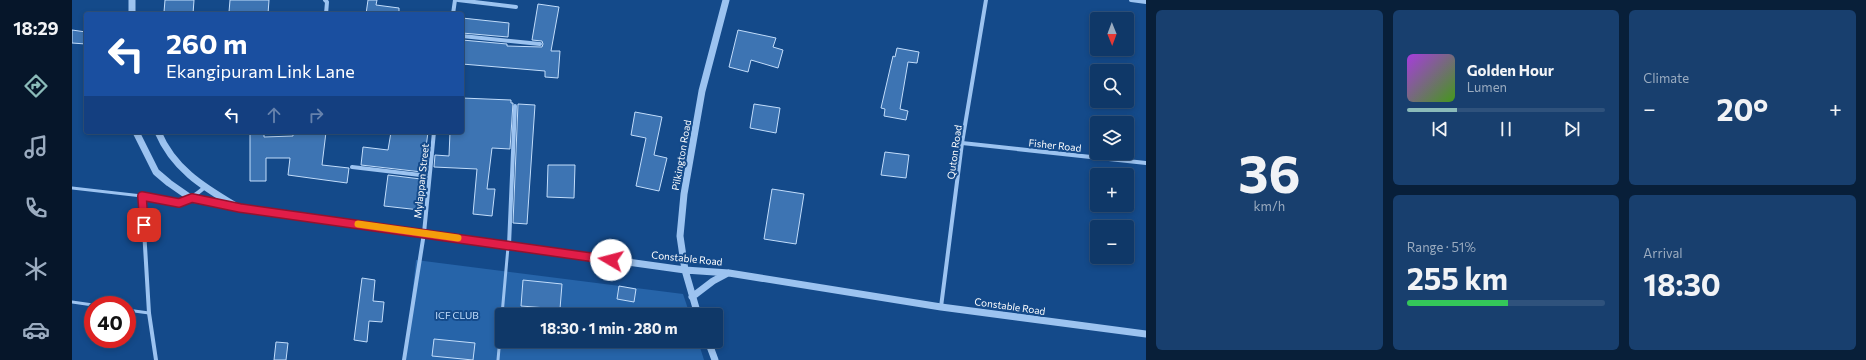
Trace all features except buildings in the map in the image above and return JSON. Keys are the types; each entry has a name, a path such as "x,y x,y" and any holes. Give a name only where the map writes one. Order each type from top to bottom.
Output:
{"street":[{"path":"132,0 132,12"},
{"path":"325,0 327,2 326,12"},
{"path":"453,12 455,0"},
{"path":"458,0 516,7"},
{"name":"Pilkington Road","path":"696,308 685,270 680,236 684,194 702,91 726,0"},
{"name":"Quton Road","path":"941,307 962,143 986,0"},
{"path":"1131,0 1146,2"},
{"path":"464,36 540,44"},
{"path":"509,245 515,106"},
{"name":"Constable Road","path":"136,134 156,172 170,183 192,198 240,208 685,270 729,273 941,307 1146,334"},
{"path":"159,134 163,144 187,174 205,187 240,208"},
{"name":"Mylappan Street","path":"404,360 424,233 434,134"},
{"name":"Fisher Road","path":"962,143 1146,164"},
{"path":"352,167 429,176"},
{"name":"Constable Road","path":"142,196 179,203 192,198 205,187"},
{"path":"142,196 149,313 156,360"},
{"name":"Constable Road","path":"692,297 713,281 729,273"},
{"path":"711,348 715,360"}],"lane":[{"path":"72,188 142,196"},
{"path":"498,360 509,245"},
{"path":"72,302 84,304"},
{"path":"136,311 149,313"}],"green space":[{"name":"ICF CLUB","path":"416,260 683,294 688,308 495,308 495,348 700,348 704,360 405,360"}],"slow traffic":[{"path":"358,224 458,238"}],"route":[{"path":"144,225 142,196 179,203 192,198 240,208 611,260"}]}
